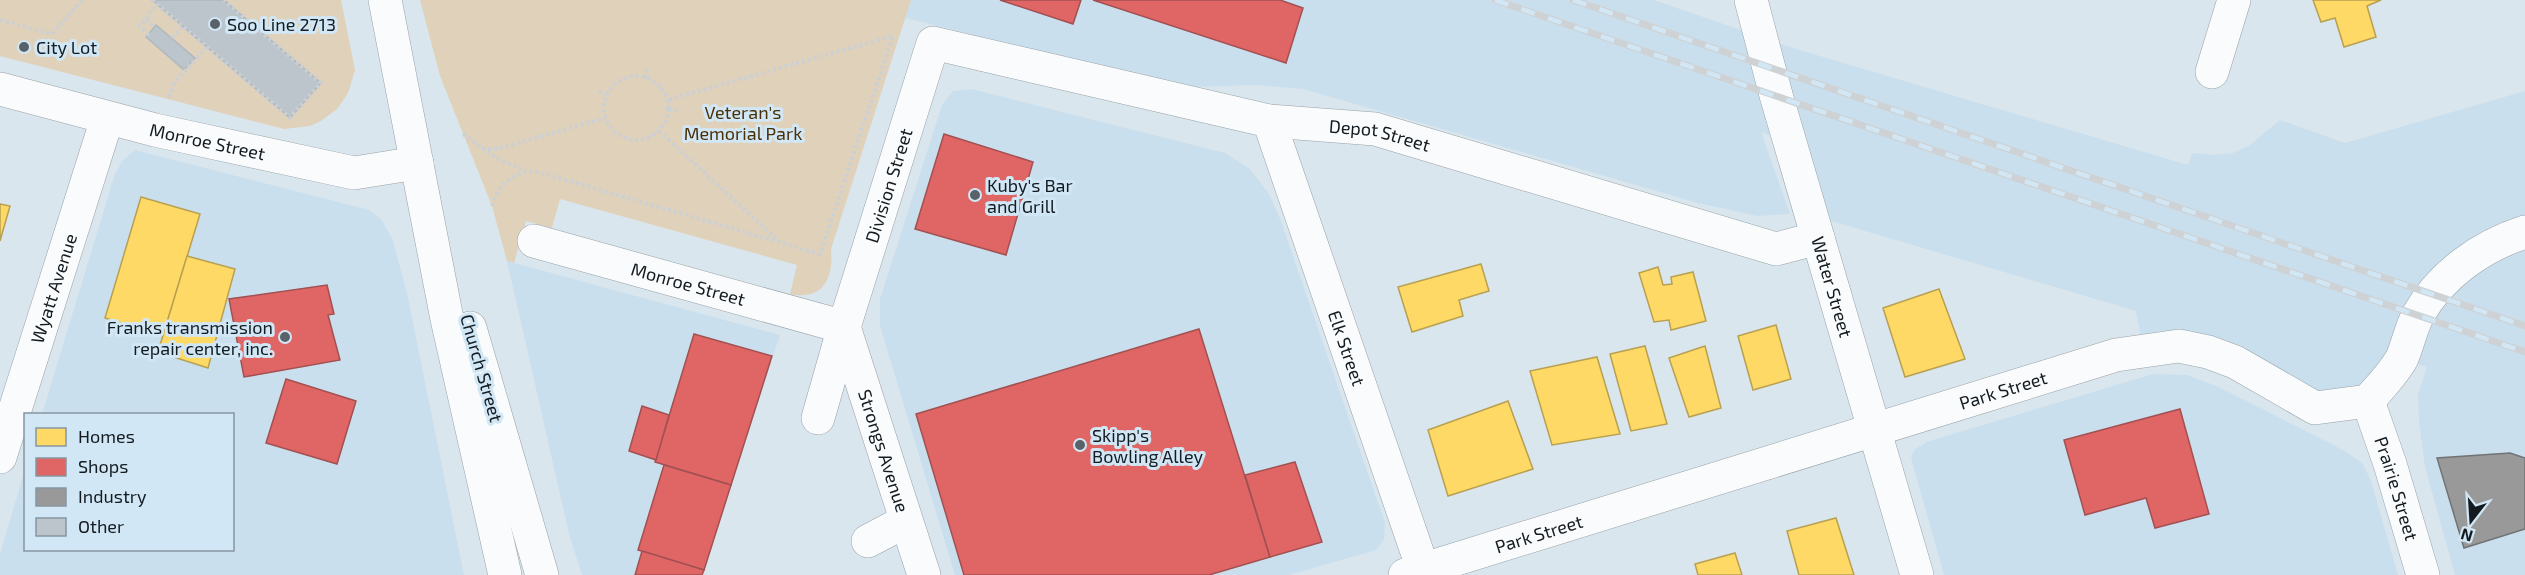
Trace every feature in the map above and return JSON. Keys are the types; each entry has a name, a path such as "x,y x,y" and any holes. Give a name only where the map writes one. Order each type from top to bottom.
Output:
{"street":[{"name":"Church Street","path":"385,0 447,318 505,575"},
{"name":"Water Street","path":"1751,0 1776,95 1917,575"},
{"path":"2212,72 2234,0"},
{"name":"Depot Street","path":"933,43 1269,121 1375,129 1776,249 1818,238"},
{"name":"Division Street","path":"818,418 844,327 933,43"},
{"name":"Monroe Street","path":"0,89 107,119 354,173 417,163"},
{"name":"Wyatt Avenue","path":"0,457 107,119"},
{"name":"Elk Street","path":"1269,121 1418,573"},
{"name":"Church Street","path":"417,163 442,232 542,575"},
{"path":"2368,401 2401,359 2418,316 2433,293 2466,260 2503,239 2525,232"},
{"name":"Monroe Street","path":"534,241 844,327"},
{"name":"Strongs Avenue","path":"844,327 924,575"},
{"name":"Park Street","path":"1418,573 2116,354 2179,345 2235,362 2315,408 2368,401"},
{"name":"Prairie Street","path":"2368,401 2390,464 2423,575"},
{"path":"868,541 906,521"}],"path":[{"path":"0,20 48,35 52,34 82,0"},
{"path":"152,0 290,118 321,83 224,0"},
{"path":"149,35 139,26 157,4"},
{"path":"146,19 155,27"},
{"path":"172,38 182,27"},
{"path":"463,134 498,159 527,171 549,175 820,254 893,36 667,100"},
{"path":"168,100 174,83 207,47"},
{"path":"645,78 648,67"},
{"path":"632,76 645,78 658,84 667,100 668,110 664,124 659,131 646,138 632,140 613,130 605,118 603,109 606,95 614,83 632,76"},
{"path":"599,91 606,95"},
{"path":"668,110 678,111"},
{"path":"482,149 497,149 605,118"},
{"path":"659,131 780,243"},
{"path":"492,206 494,197 503,185 527,171"}],"shaded area":[{"path":"911,0 1654,0 1793,48 2188,165 2192,153 2214,155 2233,153 2250,145 2280,120 2345,143 2525,91 2525,575 2455,575 2425,467 2418,394 2427,367 2401,359 2368,401 2315,408 2235,362 2143,349 2136,311 1811,215 1790,142 1761,132 1790,214 1757,216 1698,203 1303,89 1256,85 1189,87 905,18"},
{"path":"972,89 1225,153 1250,169 1269,194 1281,221 1385,523 1384,539 1376,550 1289,575 955,575 880,326 880,299 942,105 953,91"},
{"path":"135,150 369,210 381,219 392,238 407,293 464,575 0,575 0,554 24,472 24,551 234,551 234,413 42,413 115,174 123,160"},
{"path":"507,261 780,335 702,575 582,575 569,534"},
{"path":"2153,374 2187,375 2219,387 2345,451 2363,464 2371,481 2398,575 1944,575 1911,458 1914,450 1926,442"}],"green space":[{"path":"0,0 341,0 355,70 348,93 337,109 310,126 284,129 0,56"},
{"name":"Veteran's Memorial Park","path":"420,0 911,0 831,249 830,269 824,285 811,294 790,294 797,265 560,199 552,228 526,221 514,263 507,261 492,206 440,76"}],"building: Homes":[{"path":"2313,0 2381,0 2367,6 2376,37 2344,47 2335,18 2321,22"},
{"path":"141,197 200,214 163,336 105,318"},
{"path":"0,204 10,206 0,241"},
{"path":"187,256 235,269 208,368 158,352"},
{"path":"1481,264 1489,291 1459,300 1463,316 1412,332 1398,287"},
{"path":"1658,267 1663,285 1672,284 1671,277 1693,272 1706,321 1671,330 1669,320 1654,322 1639,273"},
{"path":"1939,289 1965,359 1905,377 1883,308"},
{"path":"1776,325 1791,379 1753,390 1738,336"},
{"path":"1645,346 1667,424 1631,431 1610,354"},
{"path":"1705,346 1721,408 1689,417 1669,358"},
{"path":"1597,357 1620,434 1552,445 1530,371"},
{"path":"1508,401 1533,469 1448,496 1428,430"},
{"path":"1836,518 1854,575 1799,575 1787,531"},
{"path":"1735,553 1742,575 1698,575 1695,564"}],"building: Shops":[{"path":"1000,0 1081,0 1073,24"},
{"path":"1093,0 1280,0 1303,8 1286,63"},
{"name":"Kuby's Bar and Grill","path":"944,134 1033,162 1006,255 915,229"},
{"name":"Franks transmission repair center, inc.","path":"327,285 334,314 328,315 340,360 244,377 229,299"},
{"name":"Skipp's Bowling Alley","path":"1199,329 1270,557 1209,575 964,575 916,414"},
{"path":"694,334 772,356 731,485 655,462"},
{"path":"286,379 356,401 337,464 266,443"},
{"path":"642,406 669,415 656,460 629,451"},
{"path":"2180,409 2209,514 2155,528 2146,498 2085,515 2064,440"},
{"path":"1295,462 1322,542 1270,557 1245,475"},
{"path":"664,465 731,485 704,570 638,550"},
{"path":"642,551 704,570 702,575 635,575"}],"building: Industry":[{"path":"2510,453 2525,458 2525,529 2464,548 2437,458"}],"building: Other":[{"path":"152,0 224,0 321,83 290,118"},
{"path":"156,25 195,58 184,70 146,37"}],"railway":[{"path":"1495,0 2525,352"},
{"path":"1573,0 2525,326"}],"place":[{"name":"Soo Line 2713","path":"215,24"},
{"name":"City Lot","path":"24,47"},
{"name":"Kuby's Bar and Grill","path":"975,195"},
{"name":"Franks transmission repair center, inc.","path":"285,337"},
{"name":"Skipp's Bowling Alley","path":"1080,445"}]}
